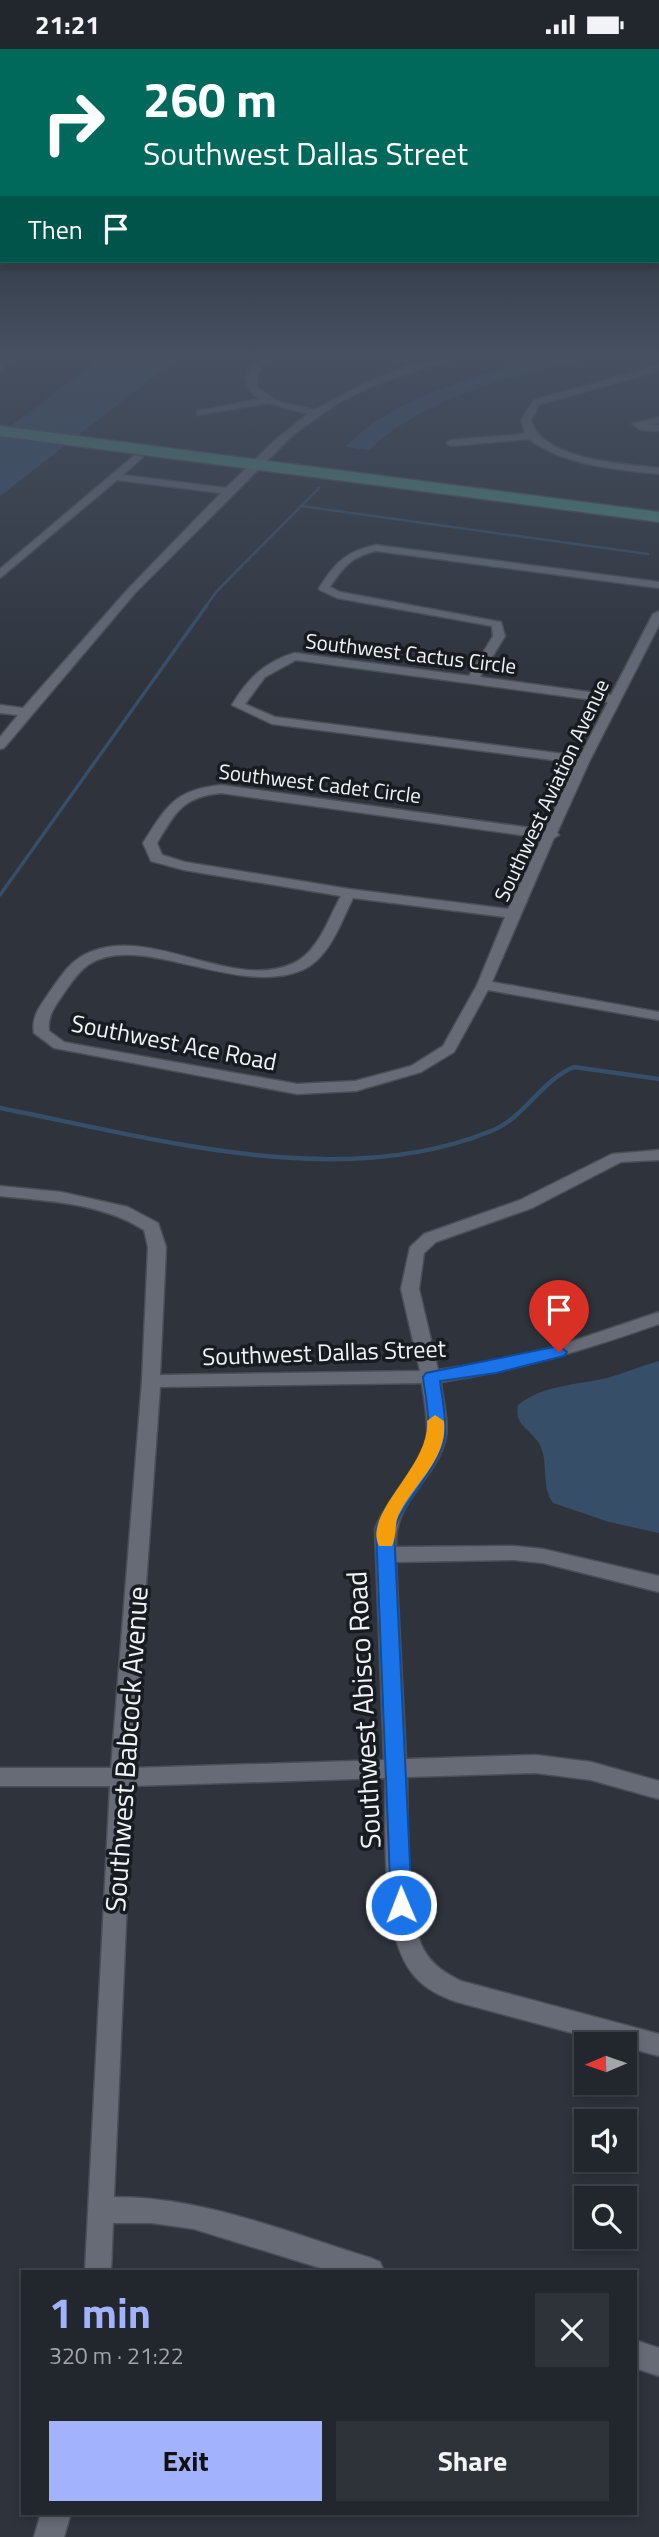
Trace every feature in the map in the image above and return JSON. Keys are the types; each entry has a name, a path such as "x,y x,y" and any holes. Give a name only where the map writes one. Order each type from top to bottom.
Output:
{"main road":[{"path":"268,469 659,524"},
{"path":"270,469 659,517"}],"street":[{"path":"0,575 124,469"},
{"path":"0,745 133,586 251,469"},
{"path":"115,477 229,491"},
{"path":"473,679 499,636 496,624 337,595 324,588 344,557 355,551 376,548 659,585"},
{"name":"Southwest Aviation Avenue","path":"484,985 513,914 552,835 584,760 615,699 654,634 659,614"},
{"name":"Southwest Cactus Circle","path":"584,760 272,720 238,705 248,685 273,663 295,656 615,699"},
{"path":"0,709 26,712"},
{"name":"Southwest Cadet Circle","path":"513,914 349,893 184,866 156,858 150,843 180,797 196,790 221,789 552,835"},
{"name":"Southwest Ace Road","path":"349,893 310,957 289,970 246,972 137,952 93,955 74,969 44,1011 40,1020 42,1033 59,1045 197,1073 297,1089 356,1086 416,1069 449,1049 484,985"},
{"path":"484,985 659,1016"},
{"name":"Southwest Abisco Road","path":"659,1154 618,1157 526,1203 430,1238 416,1251 410,1289 432,1377 437,1434 431,1453 391,1512 385,1529 398,1767 401,1905 407,1945 419,1967 442,1985 457,1991 659,2045"},
{"name":"Southwest Babcock Avenue","path":"0,1191 61,1197 128,1212 152,1227 157,1247 151,1381 121,1777 97,2270"},
{"name":"Southwest Dallas Street","path":"151,1381 432,1377 496,1367 559,1352 659,1318"},
{"path":"385,1555 514,1553 543,1556 659,1584"},
{"path":"0,1777 121,1777 536,1764 591,1771 659,1790"},
{"path":"102,2210 152,2210 194,2216 368,2270"},
{"path":"637,2355 659,2362"},
{"path":"49,2537 55,2515"}],"water":[{"path":"0,469 35,469 0,496"},
{"path":"659,1361 659,1533 609,1522 553,1503 547,1489 542,1449 520,1422 518,1405 538,1393 607,1378"}],"waterway":[{"path":"301,506 319,488"},
{"path":"206,606 217,591 301,506"},
{"path":"301,506 648,554"},
{"path":"0,895 207,605"},
{"path":"0,1108 183,1145 246,1154 310,1159 372,1158 433,1149 491,1131 514,1117 552,1081 574,1067 659,1079"}],"slow traffic":[{"path":"385,1541 385,1529 391,1512 431,1453 437,1434 435,1421"}],"route":[{"path":"401,1905 398,1767 385,1529 391,1512 431,1453 437,1434 432,1377 496,1367 559,1352"}]}
